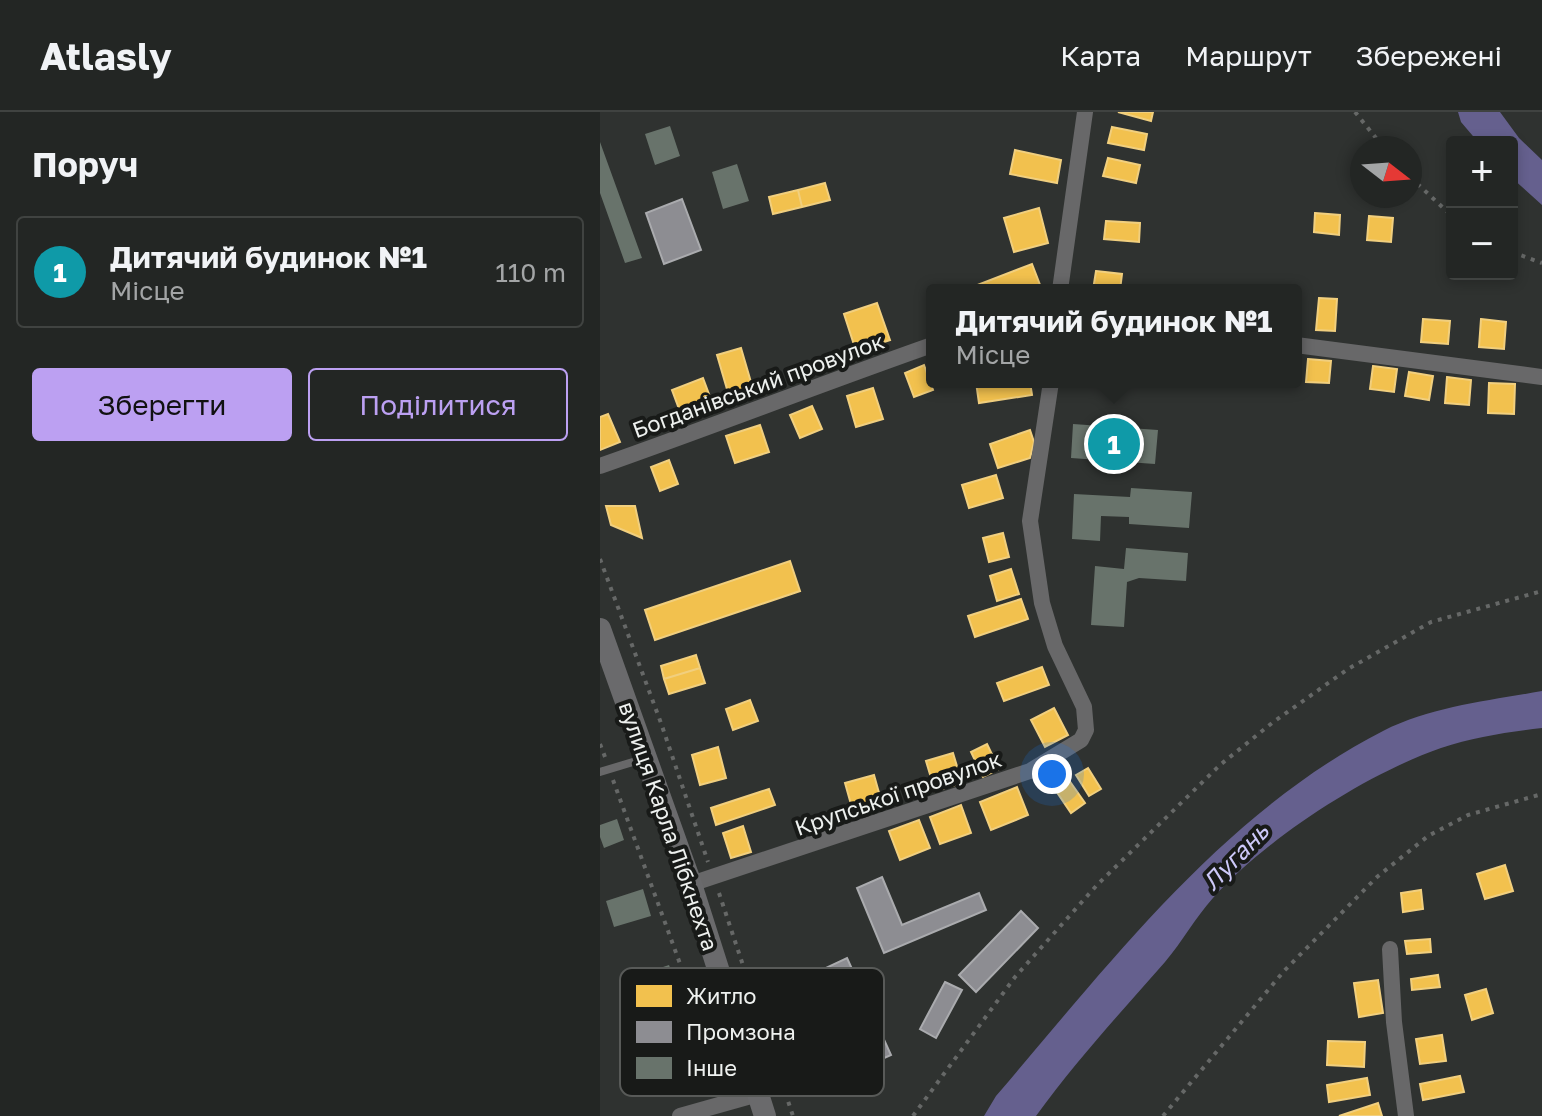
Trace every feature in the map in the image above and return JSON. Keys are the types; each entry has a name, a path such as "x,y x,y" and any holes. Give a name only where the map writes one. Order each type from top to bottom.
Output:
{"street":[{"path":"1061,284 1085,112"},
{"path":"1302,346 1542,377"},
{"name":"Богданівський провулок","path":"600,466 926,347"},
{"name":"Крупської провулок","path":"691,884 1030,771 1081,740 1086,730 1084,707 1055,646 1042,603 1030,521 1050,388"},
{"name":"вулиця Карла Лібкнехта","path":"600,629 718,968"},
{"path":"1390,949 1394,1022 1406,1116"},
{"path":"680,1116 752,1096"},
{"name":"вулиця Карла Лібкнехта","path":"759,1096 765,1116"}],"lane":[{"path":"605,771 647,758"}],"path":[{"path":"1355,112 1374,136"},
{"path":"1422,188 1446,210"},
{"path":"1518,254 1542,263"},
{"path":"600,559 661,723 744,968"},
{"path":"913,1116 1015,977 1097,885 1220,765 1348,669 1431,622 1542,591"},
{"path":"605,771 680,968"},
{"path":"1163,1116 1284,971 1377,877 1428,836 1468,815 1542,794"},
{"path":"728,1096 731,1103"},
{"path":"786,1096 793,1116"}],"water":[{"path":"1458,112 1500,112 1518,136 1473,136 1461,122"},
{"path":"1518,137 1542,160 1542,205 1518,183"},
{"name":"Лугань","path":"1542,691 1542,728 1466,741 1411,760 1349,792 1289,831 1235,875 1213,898 1165,962 1083,1056 1036,1116 984,1116 996,1096 1127,943 1221,847 1271,804 1325,765 1402,723 1461,705"}],"building: Житло":[{"path":"1118,112 1153,112 1151,121"},
{"path":"1112,127 1147,134 1144,150 1108,143"},
{"path":"1015,150 1061,160 1057,183 1010,174"},
{"path":"1108,158 1140,165 1136,183 1103,176"},
{"path":"825,183 830,200 802,207 798,190"},
{"path":"798,190 802,207 773,214 769,197"},
{"path":"1039,208 1048,243 1014,252 1004,218"},
{"path":"1315,213 1340,215 1339,235 1314,232"},
{"path":"1369,216 1393,218 1391,242 1367,240"},
{"path":"1106,221 1140,223 1139,242 1104,239"},
{"path":"1032,264 1040,284 980,284"},
{"path":"1096,271 1122,274 1121,284 1094,284"},
{"path":"1319,298 1337,299 1335,331 1316,330"},
{"path":"877,303 890,340 856,351 844,314"},
{"path":"1423,319 1450,321 1448,344 1421,342"},
{"path":"1481,319 1506,322 1504,349 1479,347"},
{"path":"741,348 753,389 729,396 717,355"},
{"path":"1308,359 1331,361 1329,383 1306,382"},
{"path":"924,365 926,388 933,390 914,397 905,373"},
{"path":"1373,366 1397,369 1394,392 1370,389"},
{"path":"1409,372 1433,376 1429,400 1405,396"},
{"path":"1447,377 1471,380 1469,405 1445,403"},
{"path":"703,378 713,405 682,417 672,390"},
{"path":"1489,383 1515,384 1514,414 1488,413"},
{"path":"873,388 883,419 856,427 847,396"},
{"path":"977,388 1031,388 1032,395 979,403"},
{"path":"812,406 822,429 800,438 790,415"},
{"path":"608,414 620,442 600,450 600,417"},
{"path":"760,425 769,452 735,463 726,436"},
{"path":"1030,430 1034,442 1030,458 998,468 990,444"},
{"path":"669,460 678,484 660,491 651,467"},
{"path":"996,475 1003,498 969,508 962,485"},
{"path":"606,506 635,506 642,538 611,525"},
{"path":"1003,533 1009,557 989,562 983,538"},
{"path":"790,561 800,591 655,640 645,610"},
{"path":"1011,569 1019,594 997,601 990,576"},
{"path":"1021,599 1028,619 975,637 968,616"},
{"path":"696,655 700,668 664,679 661,666"},
{"path":"1042,667 1049,685 1004,701 997,683"},
{"path":"700,668 705,683 669,694 664,679"},
{"path":"750,700 758,721 733,730 726,709"},
{"path":"1054,708 1068,735 1045,747 1031,720"},
{"path":"987,744 999,769 983,777 971,752"},
{"path":"718,747 726,778 700,785 692,755"},
{"path":"953,753 962,783 935,791 926,761"},
{"path":"1088,768 1101,789 1089,796 1076,775"},
{"path":"1064,773 1085,803 1071,813 1050,782"},
{"path":"874,775 883,807 854,815 845,783"},
{"path":"1017,787 1028,815 991,830 980,802"},
{"path":"769,789 775,805 716,825 711,808"},
{"path":"961,805 971,833 940,844 930,817"},
{"path":"919,820 930,848 900,860 889,831"},
{"path":"743,826 751,852 731,858 723,833"},
{"path":"1505,865 1513,891 1485,899 1477,874"},
{"path":"1421,890 1423,909 1403,912 1401,893"},
{"path":"1430,939 1431,952 1407,954 1405,941"},
{"path":"1438,975 1440,987 1412,990 1411,979"},
{"path":"1378,980 1383,1013 1359,1017 1354,983"},
{"path":"1486,989 1493,1013 1472,1020 1465,995"},
{"path":"1442,1035 1446,1061 1420,1064 1416,1039"},
{"path":"1328,1041 1365,1042 1364,1067 1327,1065"},
{"path":"1460,1076 1464,1092 1423,1100 1420,1084"},
{"path":"1367,1078 1370,1095 1329,1102 1327,1085"},
{"path":"1378,1103 1382,1116 1339,1116"}],"building: Промзона":[{"path":"682,199 701,250 664,264 646,213"},
{"path":"882,877 902,925 979,893 986,910 884,953 857,888"},
{"path":"1021,911 1038,928 976,992 959,975"},
{"path":"847,958 852,968 826,968"},
{"path":"945,982 962,990 936,1038 920,1029"},
{"path":"884,1040 891,1055 884,1058"}],"building: Інше":[{"path":"670,126 680,156 655,165 645,134"},
{"path":"600,142 642,258 625,263 600,193"},
{"path":"737,164 749,201 723,209 712,172"},
{"path":"1073,424 1158,430 1155,464 1071,458"},
{"path":"1131,488 1192,492 1189,528 1129,524 1129,517 1101,516 1100,541 1072,539 1074,494 1130,497"},
{"path":"1126,548 1188,553 1186,581 1139,578 1127,582 1124,627 1091,625 1095,566 1124,569"},
{"path":"617,819 624,840 604,848 600,825"},
{"path":"643,889 651,916 614,927 606,901"}],"place":[{"name":"Дитячий будинок №1","path":"1114,444"}]}
